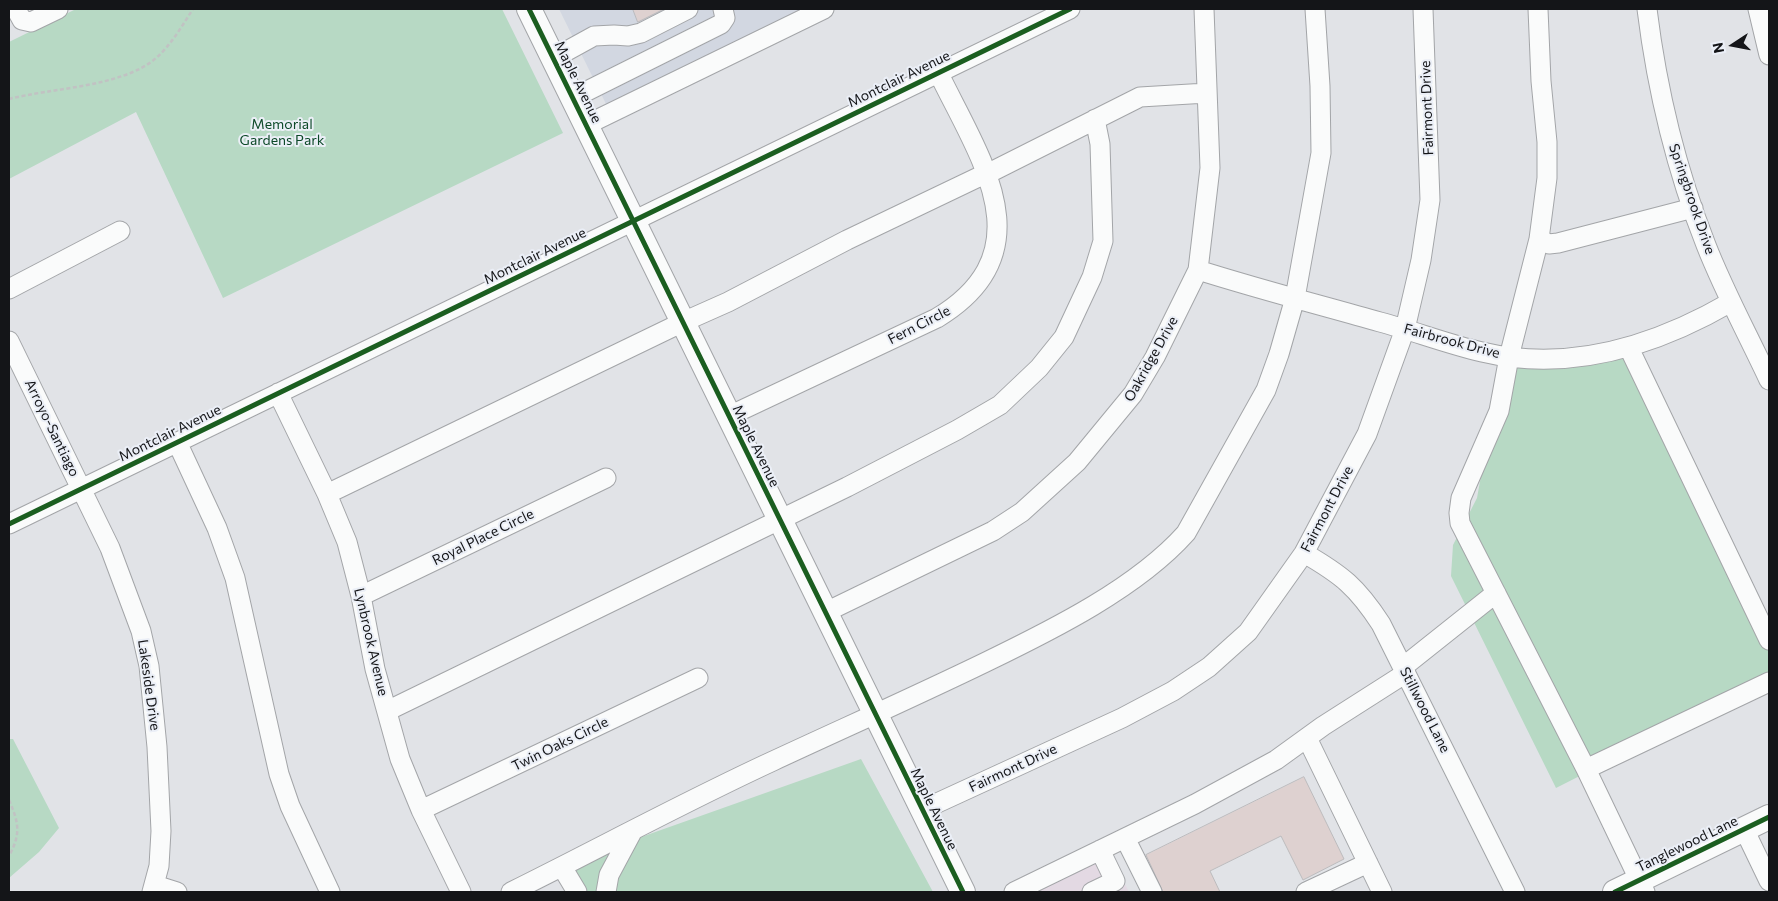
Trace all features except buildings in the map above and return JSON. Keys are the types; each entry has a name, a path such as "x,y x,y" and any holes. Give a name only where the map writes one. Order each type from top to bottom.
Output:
{"main road":[{"name":"Maple Avenue","path":"529,9 962,892"},
{"name":"Tanglewood Lane","path":"1615,892 1642,886 1769,817"}],"street":[{"path":"16,9 22,20 31,22 58,9"},
{"path":"554,58 594,36 628,36 641,33 688,9"},
{"path":"573,98 721,24 724,18 724,9"},
{"path":"586,125 824,9"},
{"name":"Montclair Avenue","path":"9,524 1070,9"},
{"name":"Oakridge Drive","path":"826,612 993,531 1047,492 1089,449 1133,394 1155,357 1198,270 1210,168 1204,9"},
{"path":"511,892 772,761 876,715 1025,644 1084,612 1172,548 1186,533 1266,390 1279,354 1295,298 1322,153 1315,9"},
{"name":"Fairmont Drive","path":"922,810 1122,718 1188,682 1248,632 1304,553 1367,434 1405,329 1422,260 1430,200 1423,9"},
{"path":"1538,9 1547,142 1547,178 1539,239 1510,357 1499,411 1461,498 1458,513 1460,523 1586,769 1642,886"},
{"name":"Springbrook Drive","path":"1648,9 1654,65 1676,159 1706,246 1769,380"},
{"path":"1758,9 1769,55"},
{"name":"Fern Circle","path":"729,416 937,318 968,296 989,265 998,229 994,192 987,173 938,72"},
{"path":"328,494 728,302 847,240 1140,97 1207,93"},
{"path":"387,711 856,482 957,430 1000,405 1039,368 1064,337 1092,277 1103,241 1100,144 1095,118"},
{"path":"1539,239 1549,244 1558,243 1693,208"},
{"path":"9,289 120,231"},
{"name":"Fairbrook Drive","path":"1198,270 1449,343 1510,357 1578,358 1628,348 1671,333 1731,302"},
{"name":"Arroyo-Santiago","path":"9,341 82,488"},
{"path":"1628,348 1769,640"},
{"name":"Lynbrook Avenue","path":"278,393 328,494 347,542 361,596 375,669 400,759 421,810 462,892"},
{"path":"177,442 217,528 235,578 279,774 290,806 330,892"},
{"name":"Royal Place Circle","path":"361,596 606,478"},
{"name":"Lakeside Drive","path":"82,488 132,602 149,666 157,747 161,831 159,866 154,889"},
{"name":"Stillwood Lane","path":"1304,553 1335,571 1362,595 1381,624 1515,892"},
{"path":"1014,892 1195,804 1268,764 1405,670 1496,593"},
{"name":"Twin Oaks Circle","path":"421,810 698,678"},
{"path":"1586,769 1769,682"},
{"path":"1307,738 1382,892"},
{"path":"1744,829 1769,881"},
{"path":"606,892 609,875 632,832"},
{"path":"1125,838 1152,892"},
{"path":"1092,892 1118,887 1100,850"},
{"path":"1306,892 1368,863"},
{"path":"562,867 577,892"},
{"path":"154,889 177,892"}],"path":[{"path":"9,99 116,78 137,70 156,58 166,47 192,9"},
{"path":"9,800 15,813 17,840 9,856"}],"shaded area":[{"path":"559,9 811,9 609,110"},
{"path":"1110,855 1129,892 1037,892"}],"green space":[{"name":"Memorial Gardens Park","path":"76,9 502,9 563,133 223,298 136,112 9,179 9,42"},
{"path":"1629,349 1769,639 1769,680 1556,788 1451,576 1453,545 1477,498 1494,403 1524,358"},
{"path":"9,739 13,739 59,828 39,852 9,878"},
{"path":"861,759 933,892 582,892 568,863"}],"cycle path":[{"path":"529,9 963,892"},
{"path":"9,524 1070,9"},
{"path":"1615,892 1769,817"}]}
